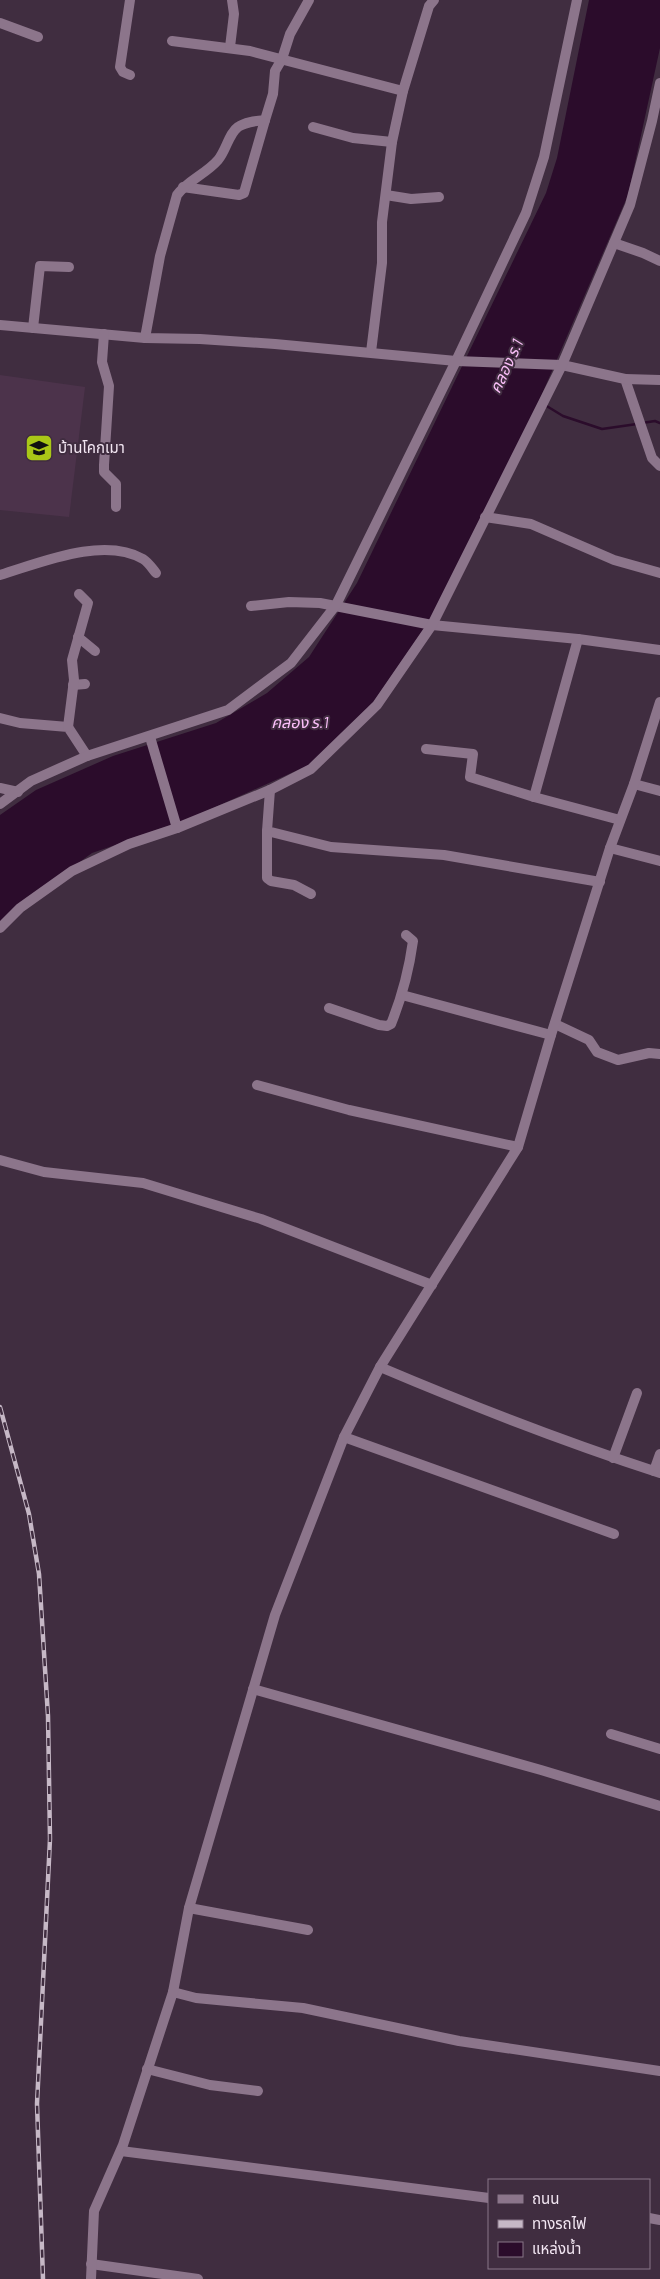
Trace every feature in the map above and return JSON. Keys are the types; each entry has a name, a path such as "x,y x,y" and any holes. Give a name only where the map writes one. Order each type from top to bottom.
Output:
{"street":[{"path":"130,0 120,67 123,72 130,75"},
{"path":"230,47 234,6 232,0"},
{"path":"182,187 239,195 244,193 273,94 275,71 282,59 290,34 309,0"},
{"path":"0,804 31,781 87,756 228,710 290,663 336,605 456,361 526,213 544,157 578,0"},
{"path":"371,352 382,263 382,222 392,142 402,91 430,1"},
{"path":"0,22 38,37"},
{"path":"172,41 230,47 402,91"},
{"path":"0,928 20,908 72,871 129,844 177,828 270,790 312,769 377,705 432,624 562,364 630,205 660,83"},
{"path":"145,338 173,203 182,187 217,162 228,146 235,129 240,125 265,120"},
{"path":"314,127 352,138 392,142"},
{"path":"386,195 410,199 439,197"},
{"path":"614,243 643,253 660,262"},
{"path":"33,328 40,266 69,268"},
{"path":"0,325 145,338 200,339 371,352 456,361 562,364 625,379 660,380"},
{"path":"104,334 102,362 109,386 104,472 116,484 116,507"},
{"path":"625,379 652,458 660,466"},
{"path":"486,517 531,524 614,560 660,573"},
{"path":"0,575 59,557 99,550 125,552 145,559 156,573"},
{"path":"79,594 88,603 72,660 73,685 68,727 87,756"},
{"path":"251,606 289,602 336,605 432,624 578,639 660,650"},
{"path":"78,637 95,651"},
{"path":"534,797 578,639"},
{"path":"73,685 85,684"},
{"path":"91,2279 94,2211 121,2151 172,1992 189,1908 275,1615 344,1437 380,1367 518,1147 610,848 634,784 660,702"},
{"path":"0,718 20,724 68,727"},
{"path":"150,737 177,828"},
{"path":"426,749 473,754 470,777 534,797 620,820"},
{"path":"634,784 660,791"},
{"path":"0,788 18,792"},
{"path":"270,790 267,831 267,878 271,881 305,889 311,894"},
{"path":"267,831 331,847 444,855 600,882"},
{"path":"610,848 660,861"},
{"path":"329,1008 387,1026 391,1024 402,995 413,941 406,935"},
{"path":"402,995 551,1035"},
{"path":"555,1024 589,1040 597,1052 618,1060 649,1053 660,1054"},
{"path":"257,1085 350,1110 518,1147"},
{"path":"0,1160 44,1172 143,1183 262,1219 432,1284"},
{"path":"380,1367 490,1414 657,1472 660,1454"},
{"path":"613,1458 637,1393"},
{"path":"344,1437 614,1534"},
{"path":"253,1689 541,1770 660,1806"},
{"path":"611,1734 660,1749"},
{"path":"189,1908 308,1930"},
{"path":"172,1992 196,1998 303,2008 459,2041 660,2071"},
{"path":"147,2069 210,2085 258,2092"},
{"path":"121,2151 488,2198"},
{"path":"91,2264 198,2279"}],"shaded area":[{"name":"บ้านโคกเมา","path":"0,375 85,387 69,517 0,510"}],"water":[{"name":"คลอง ร.1","path":"589,0 660,0 660,48 628,195 539,401 432,617 372,704 309,765 182,822 92,853 10,913 0,923 0,815 36,790 113,756 216,723 267,693 309,657 357,583 546,193 557,158"}],"waterway":[{"path":"545,405 563,416 602,429 637,424"},
{"path":"642,423 655,421 660,423"}],"railway":[{"path":"0,1407 29,1514 39,1574 48,1716 50,1839 37,2104 43,2279"}],"place":[{"name":"บ้านโคกเมา","path":"39,448"}]}
